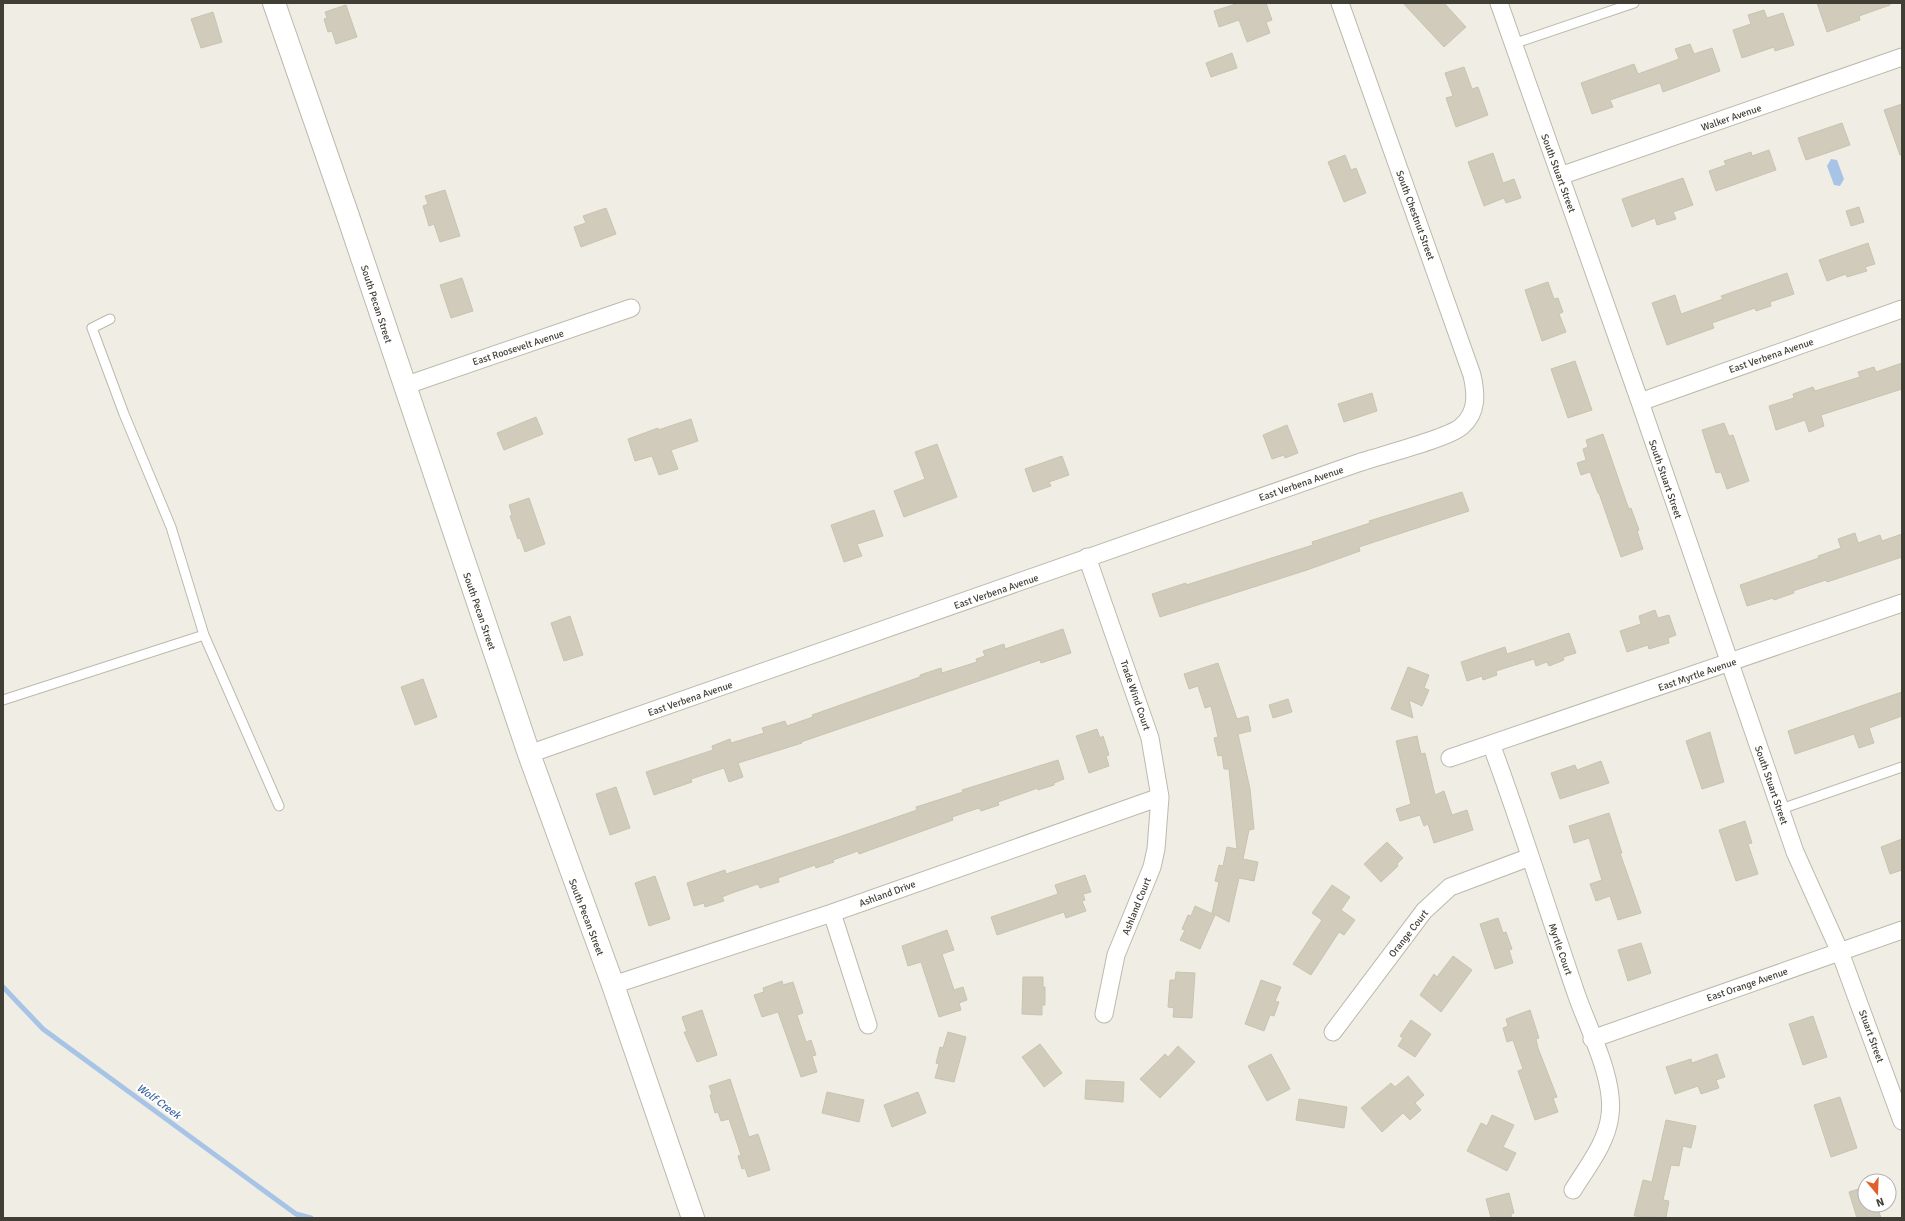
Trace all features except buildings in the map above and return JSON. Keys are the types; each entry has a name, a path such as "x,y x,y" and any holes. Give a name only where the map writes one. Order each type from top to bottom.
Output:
{"street":[{"name":"South Pecan Street","path":"274,3 348,216 529,754 613,985 693,1218"},
{"name":"South Chestnut Street","path":"1340,3 1472,375 1476,392 1473,410 1462,426"},
{"name":"South Stuart Street","path":"1499,3 1640,402 1795,852 1840,952"},
{"name":"Walker Avenue","path":"1560,176 1902,58"},
{"name":"East Roosevelt Avenue","path":"404,386 631,308"},
{"name":"East Verbena Avenue","path":"1640,402 1902,309"},
{"name":"East Verbena Avenue","path":"529,754 1015,585 1087,557 1446,434 1462,426"},
{"name":"Trade Wind Court","path":"1087,557 1150,738 1160,798"},
{"name":"East Myrtle Avenue","path":"1491,744 1902,603"},
{"path":"1450,758 1491,744"},
{"name":"Myrtle Court","path":"1491,744 1592,1039 1606,1075 1611,1095 1610,1115 1605,1134 1596,1153 1572,1190"},
{"name":"Ashland Drive","path":"613,985 832,913 1160,798"},
{"name":"Ashland Court","path":"1104,1014 1116,955 1152,867 1156,849 1160,798"},
{"name":"Orange Court","path":"1333,1032 1424,911 1450,887 1530,857"},
{"path":"832,913 868,1025"},
{"name":"East Orange Avenue","path":"1592,1039 1902,930"},
{"name":"Stuart Street","path":"1840,952 1897,1089 1902,1121"}],"lane":[{"path":"1513,44 1634,3"},
{"path":"110,319 92,328 124,414 171,527 204,635 279,806"},
{"path":"3,700 204,635"},
{"path":"1781,809 1902,767"}],"water":[{"path":"1831,159 1837,160 1844,179 1840,186 1834,185 1827,166"}],"waterway":[{"name":"Wolf Creek","path":"3,987 43,1029 296,1214 311,1218"}]}
